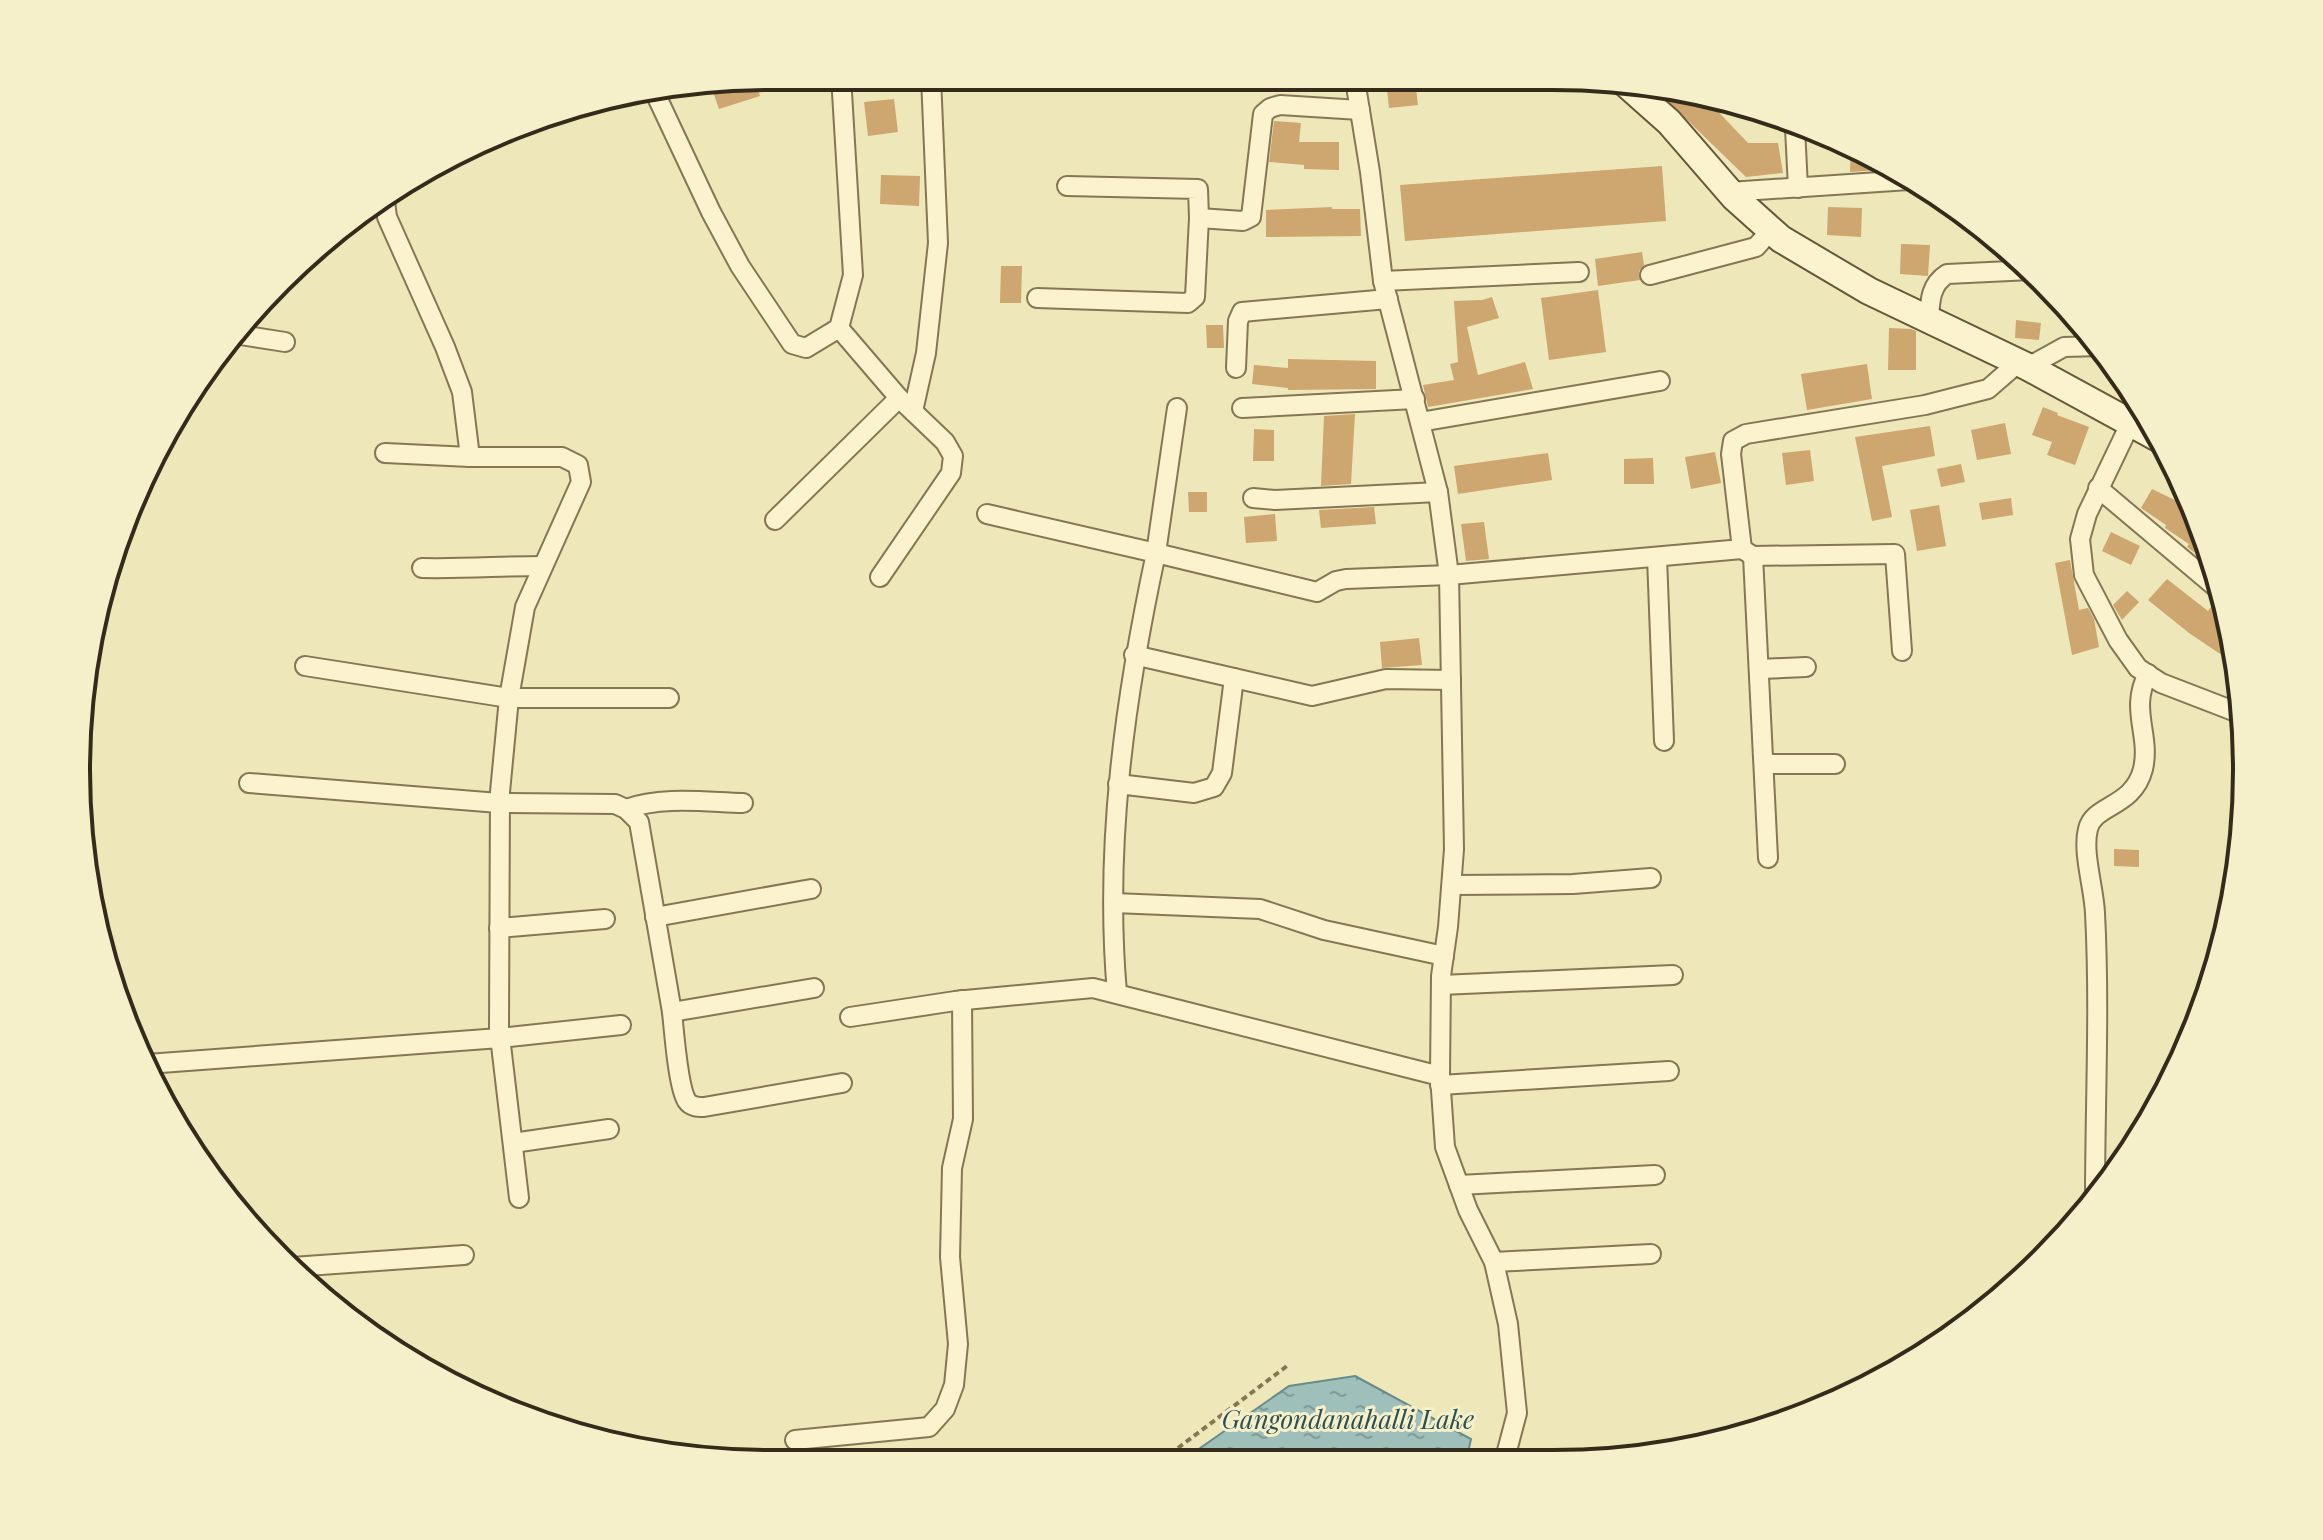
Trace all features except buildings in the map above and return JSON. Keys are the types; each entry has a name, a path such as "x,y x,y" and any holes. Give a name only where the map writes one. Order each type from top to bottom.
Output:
{"street":[{"path":"658,100 740,266 792,344 806,348 839,328 853,275 842,90"},
{"path":"775,520 906,405 926,353 938,243 932,90"},
{"path":"1357,90 1385,290 1438,492 1449,575 1454,849 1441,985 1440,1081 1445,1147 1494,1262 1508,1324 1517,1413 1507,1450"},
{"path":"1639,96 1669,122 1729,192 1771,230 1869,291 2024,365 2140,428"},
{"path":"1199,218 1243,221 1251,217 1263,114 1270,108 1280,105 1360,110"},
{"path":"1795,135 1798,188"},
{"path":"1729,192 1893,181"},
{"path":"1037,298 1188,303 1195,297 1198,189 1067,186"},
{"path":"386,209 462,392 470,457"},
{"path":"1650,275 1756,247 1771,230"},
{"path":"1929,320 1930,295 1937,280 1947,274 2014,271"},
{"path":"1236,368 1238,321 1242,312 1385,290 1579,272"},
{"path":"839,328 906,405 945,442 953,456 951,473 880,577"},
{"path":"247,336 285,342"},
{"path":"1768,858 1760,669 1748,553 1731,454 1733,441 1746,434 1925,405 1988,389 2024,365 2064,347 2084,346"},
{"path":"1420,422 1660,381"},
{"path":"1242,408 1415,399"},
{"path":"1117,993 1114,903 1118,784 1134,655 1156,553 1177,408"},
{"path":"2131,422 2098,488 2080,539 2084,575 2118,640 2138,668 2161,683 2230,710"},
{"path":"385,453 562,457 578,465 581,482 525,607 509,698 499,803 500,1038 519,1198"},
{"path":"2098,488 2205,578"},
{"path":"1253,498 1275,500 1438,492"},
{"path":"987,514 1317,592 1346,579 1449,575 1657,557 1748,553 1895,554 1902,651"},
{"path":"1657,557 1664,741"},
{"path":"422,568 543,566"},
{"path":"1134,655 1312,696 1386,679 1451,680"},
{"path":"305,666 509,698 669,698"},
{"path":"1760,669 1806,667"},
{"path":"2095,1180 2095,912 2086,841 2088,826 2094,816 2127,798 2138,782 2144,749 2139,701 2141,686 2148,674"},
{"path":"1118,784 1194,793 1214,787 1222,773 1234,678"},
{"path":"1765,764 1835,764"},
{"path":"249,783 499,803 615,804 626,809 639,822 686,1101 692,1106 704,1107 842,1083"},
{"path":"626,809 640,804 678,801 743,803"},
{"path":"1452,885 1573,884 1651,878"},
{"path":"655,917 811,889"},
{"path":"1114,903 1260,909 1324,930 1444,956"},
{"path":"499,928 605,919"},
{"path":"1441,985 1673,975"},
{"path":"672,1012 814,988"},
{"path":"850,1017 962,1000 1093,988 1440,1081 1669,1071"},
{"path":"795,1440 929,1427 945,1409 954,1385 958,1344 950,1257 952,1168 963,1119 962,1000"},
{"path":"157,1063 500,1038 621,1025"},
{"path":"513,1143 609,1129"},
{"path":"1459,1185 1655,1175"},
{"path":"1494,1262 1651,1254"},
{"path":"306,1266 464,1255"}],"path":[{"path":"1175,1450 1287,1366"}],"water":[{"name":"Gangondanahalli Lake","path":"1355,1376 1471,1439 1469,1450 1197,1450 1289,1386"}]}
